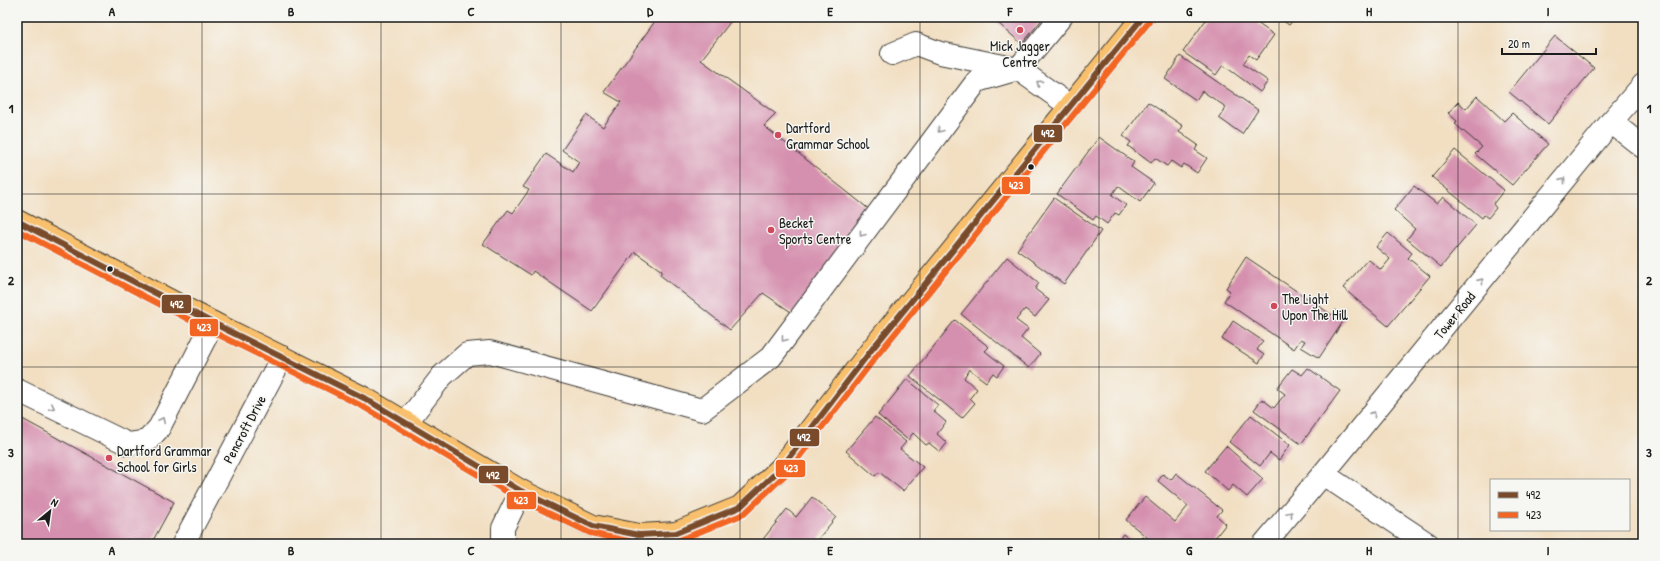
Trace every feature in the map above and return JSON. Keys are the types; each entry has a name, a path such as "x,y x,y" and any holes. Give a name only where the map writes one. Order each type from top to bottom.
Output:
{"main road":[{"path":"17,221 213,323 364,398 521,491 593,526 639,535 683,539 740,507 780,468 873,348 1143,17"}],"street":[{"path":"406,423 442,376 467,354 490,352 702,410 770,357 977,81 1018,68 1061,17"},
{"path":"892,54 916,44 940,54 1018,68 1070,106"},
{"name":"Tower Road","path":"1264,544 1324,474 1643,85"},
{"path":"1608,126 1643,147"},
{"path":"17,390 128,444 147,441 159,428 213,323"},
{"name":"Pencroft Drive","path":"183,544 282,357"},
{"path":"1324,474 1428,544"},
{"path":"503,544 503,528 521,491"}],"building":[{"path":"658,17 734,17 701,60 776,114 764,126 875,214 794,314 763,293 730,330 660,275 662,271 635,252 592,311 533,271 531,275 483,244 508,210 513,213 529,190 523,187 546,154 573,172 579,162 562,150 586,115 603,127 621,102 604,92"},
{"name":"Mick Jagger Centre","path":"991,17 1044,17 1022,44"},
{"path":"1208,17 1256,17 1253,20 1274,35 1256,60 1249,55 1243,64 1268,81 1260,92 1223,65 1216,75 1183,52"},
{"path":"1278,17 1296,17 1289,25"},
{"path":"1555,36 1594,68 1548,124 1509,92"},
{"path":"1180,56 1258,110 1242,134 1219,118 1226,107 1202,91 1196,100 1165,79"},
{"path":"1477,96 1504,121 1512,113 1548,144 1512,185 1475,154 1482,147 1455,124 1457,121 1448,113 1458,102 1466,109"},
{"path":"1148,102 1183,126 1179,132 1198,145 1195,150 1207,158 1197,173 1184,164 1181,168 1171,161 1167,166 1155,158 1151,163 1128,146 1131,142 1123,136"},
{"path":"1099,137 1134,162 1131,167 1154,183 1140,202 1118,186 1112,195 1126,205 1119,215 1115,213 1107,224 1096,216 1093,220 1057,194"},
{"path":"1455,150 1504,190 1493,204 1496,208 1488,218 1484,215 1482,218 1432,177"},
{"path":"1414,186 1437,204 1443,197 1476,225 1441,267 1407,239 1415,229 1394,210"},
{"path":"1054,198 1101,231 1064,284 1017,250"},
{"path":"1388,233 1412,253 1408,258 1430,276 1388,326 1343,288 1368,259 1381,270 1390,259 1376,247"},
{"path":"1007,257 1039,283 1035,289 1049,300 1035,317 1025,309 1016,320 1028,329 1021,338 1040,354 1029,368 961,314"},
{"name":"The Light Upon The Hill","path":"1246,257 1332,315 1335,310 1346,317 1319,358 1301,347 1305,341 1301,339 1294,349 1224,301 1230,291 1226,288"},
{"path":"955,320 989,347 985,351 1004,366 997,376 993,373 986,382 969,369 964,378 977,389 970,398 975,403 962,418 910,376"},
{"path":"1233,321 1263,341 1257,350 1264,355 1259,363 1222,339"},
{"path":"1308,368 1340,391 1301,444 1254,410 1262,399 1274,408 1285,394 1277,388 1292,369 1302,375"},
{"path":"907,379 938,405 933,411 946,422 937,434 947,443 940,452 929,443 926,445 913,433 908,440 878,415"},
{"path":"1251,415 1290,445 1279,460 1270,453 1260,466 1229,442"},
{"path":"17,416 174,502 151,544 17,544"},
{"path":"875,417 906,442 900,449 923,467 903,491 879,472 875,476 846,451"},
{"path":"1226,446 1263,479 1247,497 1233,485 1228,491 1205,471"},
{"path":"1176,473 1222,510 1217,516 1226,524 1210,544 1155,544 1126,520 1145,497 1175,522 1188,506 1158,481 1163,474 1171,480"},
{"path":"812,497 836,517 819,538 827,544 760,543 787,509 796,517"},
{"path":"1123,534 1136,544 1115,544"},
{"path":"1142,537 1151,544 1136,544"}],"transit line":[{"name":"492","path":"17,221 213,323 364,398 521,491 593,526 639,535 676,533 740,507 781,468 873,348 1143,17"},
{"name":"423","path":"17,230 209,330 360,405 517,498 590,533 638,543 677,541 744,514 787,473 879,353 1149,22"}],"place":[{"name":"Mick Jagger Centre","path":"1020,30"},
{"name":"Dartford Grammar School","path":"778,135"},
{"name":"Becket Sports Centre","path":"771,230"},
{"name":"The Light Upon The Hill","path":"1274,306"},
{"name":"Dartford Grammar School for Girls","path":"109,458"}]}
